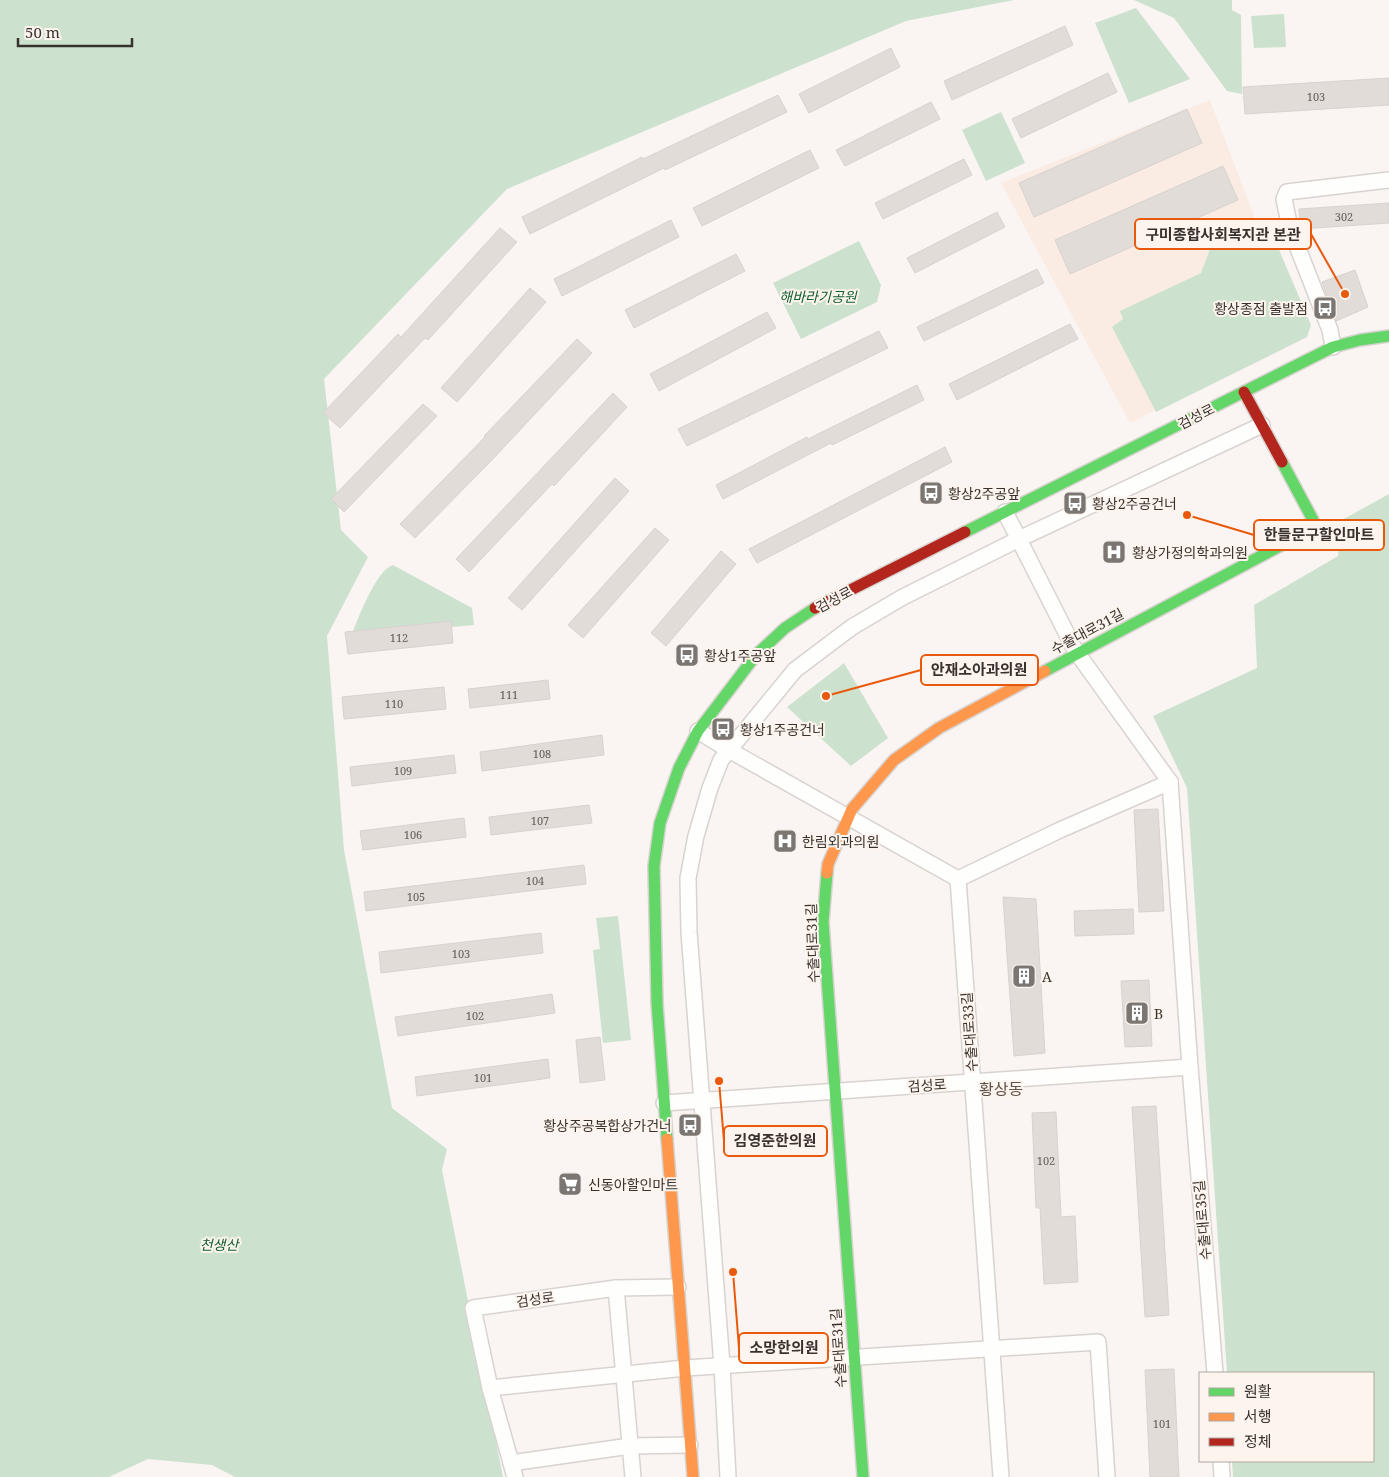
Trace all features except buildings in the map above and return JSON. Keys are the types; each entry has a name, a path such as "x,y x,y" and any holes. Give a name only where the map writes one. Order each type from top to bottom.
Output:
{"street":[{"path":"1334,347 1330,330 1290,228 1284,199 1287,192 1389,180"},
{"name":"검성로","path":"693,1477 657,1003 654,866 660,823 679,768 698,731 756,655 785,628 818,606 1334,347 1360,340 1389,336"},
{"name":"수출대로31길","path":"863,1477 823,922 828,864 852,809 894,760 939,728 1312,529 1313,520 1244,392"},
{"path":"728,1477 722,1366 689,932 688,878 696,836 710,788 721,760 795,670 852,626 903,597 1018,540 1262,425"},
{"path":"698,731 958,879 1060,830 1170,782 1077,654 1005,512"},
{"name":"수출대로35길","path":"1170,782 1190,1067 1215,1372"},
{"name":"수출대로33길","path":"958,879 1001,1477"},
{"name":"검성로","path":"664,1103 1190,1067"},
{"name":"검성로","path":"678,1287 616,1288 473,1308 490,1388 513,1470 630,1446 690,1445"},
{"path":"616,1288 633,1477"},
{"path":"490,1388 685,1368 1098,1342 1107,1477"},
{"path":"1221,1462 1222,1477"}],"shaded area":[{"path":"1210,100 1298,332 1230,372 1130,423 1001,183"}],"green space":[{"name":"천생산","path":"0,0 1014,0 906,21 507,189 324,379 341,530 368,557 327,636 344,850 392,1108 447,1149 442,1170 503,1477 235,1477 212,1465 148,1459 109,1477 0,1477"},
{"path":"1134,0 1232,0 1232,10 1241,15 1242,94 1227,91 1174,18"},
{"path":"1136,8 1190,79 1129,103 1095,23"},
{"path":"1284,14 1286,47 1254,48 1251,16"},
{"path":"1001,112 1025,163 986,181 962,130"},
{"path":"1266,219 1311,325 1307,337 1156,412 1112,327 1123,319 1120,311 1201,273 1212,244"},
{"name":"해바라기공원","path":"859,241 881,285 877,302 801,339 773,283"},
{"path":"1389,494 1389,1477 1233,1477 1232,1462 1374,1462 1374,1372 1227,1372 1187,788 1153,716 1257,668 1254,605 1338,556 1342,520"},
{"path":"393,565 472,608 474,625 351,636 374,585 380,576"},
{"path":"844,663 888,738 851,766 787,707"},
{"path":"618,916 631,1040 603,1043 593,950 600,949 596,918"}],"traffic: fast":[{"path":"965,532 1333,347 1360,340 1389,336"},
{"path":"1045,671 1312,529 1313,520 1282,462"},
{"path":"667,1139 657,1003 654,866 660,823 679,768 698,731 756,655 785,628 815,608"},
{"path":"827,873 823,922 863,1477"}],"traffic: slow":[{"path":"827,873 828,864 852,809 894,760 939,728 1045,671"},
{"path":"667,1139 693,1477"}],"traffic: jam":[{"path":"1244,392 1282,462"},
{"path":"815,608 965,532"}],"place":[{"name":"구미종합사회복지관 본관","path":"1345,294"},
{"name":"황상종점 출발점","path":"1325,308"},
{"name":"황상2주공앞","path":"931,493"},
{"name":"황상2주공건너","path":"1075,503"},
{"name":"한들문구할인마트","path":"1187,515"},
{"name":"황상가정의학과의원","path":"1114,552"},
{"name":"황상1주공앞","path":"687,655"},
{"name":"안재소아과의원","path":"826,696"},
{"name":"황상1주공건너","path":"723,729"},
{"name":"한림외과의원","path":"785,841"},
{"name":"A","path":"1024,976"},
{"name":"B","path":"1137,1013"},
{"name":"김영준한의원","path":"719,1081"},
{"name":"황상주공복합상가건너","path":"690,1125"},
{"name":"신동아할인마트","path":"570,1184"},
{"name":"소망한의원","path":"733,1272"}],"district":[{"name":"황상동","path":"1001,1089"}]}
